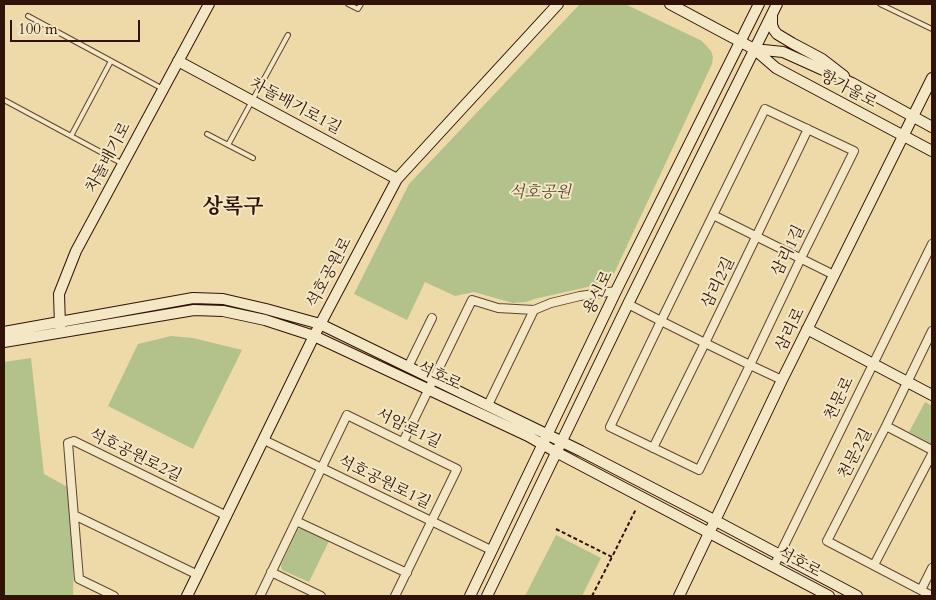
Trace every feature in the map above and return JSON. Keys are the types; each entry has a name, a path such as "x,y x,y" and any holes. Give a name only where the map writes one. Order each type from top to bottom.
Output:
{"main road":[{"name":"차돌배기로","path":"61,333 59,294 76,251 209,4"},
{"name":"석호공원로","path":"187,596 320,324 397,179 558,4"},
{"name":"항가울로","path":"670,4 754,49 776,68 932,151"},
{"path":"678,4 686,12"},
{"name":"용신로","path":"470,596 616,291 759,4"},
{"name":"용신로","path":"487,596 628,304 777,4"},
{"path":"772,14 772,25 777,34 832,66 852,83"},
{"name":"항가울로","path":"754,49 783,52 852,83 932,127"},
{"name":"차돌배기로1길","path":"178,61 397,179"},
{"name":"삼리로","path":"679,596 782,380 932,78"},
{"name":"석호로","path":"4,332 193,298 223,299 320,324 488,406 545,439 556,452 829,596"},
{"name":"석호로","path":"4,342 194,310 223,311 265,320 314,336 500,422 545,439 561,441 780,554 850,595"},
{"path":"808,329 932,395"}],"street":[{"name":"삼리1길","path":"765,109 854,151 698,470 610,426 713,215 765,109"},
{"name":"삼리2길","path":"653,448 706,343 808,129"},
{"path":"713,215 834,275"},
{"name":"천문로","path":"774,566 932,244"},
{"path":"488,406 534,310 551,303 580,296 616,291"},
{"name":"석호로","path":"433,379 472,300 498,308 534,310"},
{"path":"628,304 782,380"},
{"path":"408,367 432,318"},
{"name":"천문2길","path":"932,331 886,426 827,540 932,596"},
{"path":"403,442 433,379"},
{"name":"서암로1길","path":"260,596 347,415 458,469 395,596"},
{"path":"886,426 932,450"},
{"name":"석호공원로1길","path":"264,440 491,550"},
{"name":"석호공원로2길","path":"114,596 79,579 68,442 74,441 227,516"},
{"path":"874,565 932,454"},
{"path":"74,515 198,575"},
{"path":"296,521 407,573"},
{"path":"921,590 932,568"},
{"path":"271,572 321,596"}],"lane":[{"path":"348,4 358,9 361,4"},
{"path":"881,4 932,29"},
{"path":"28,16 163,89"},
{"path":"228,144 288,34"},
{"path":"71,136 111,61"},
{"path":"4,100 122,164"},
{"path":"207,134 253,158"}],"path":[{"path":"592,596 636,509"},
{"path":"556,529 612,558"}],"green space":[{"name":"석호공원","path":"580,4 625,4 702,41 711,51 713,57 712,64 610,282 526,302 513,303 474,292 455,296 425,282 407,320 354,294 409,184"},
{"path":"171,336 193,338 242,350 193,449 108,406 138,344"},
{"path":"31,358 44,474 75,491 73,596 4,596 4,362"},
{"path":"925,402 932,406 932,444 909,432"},
{"path":"303,528 329,541 309,582 282,570 281,565 298,529"},
{"path":"556,535 601,558 582,596 525,596"}],"district":[{"name":"상록구","path":"233,208"}]}
